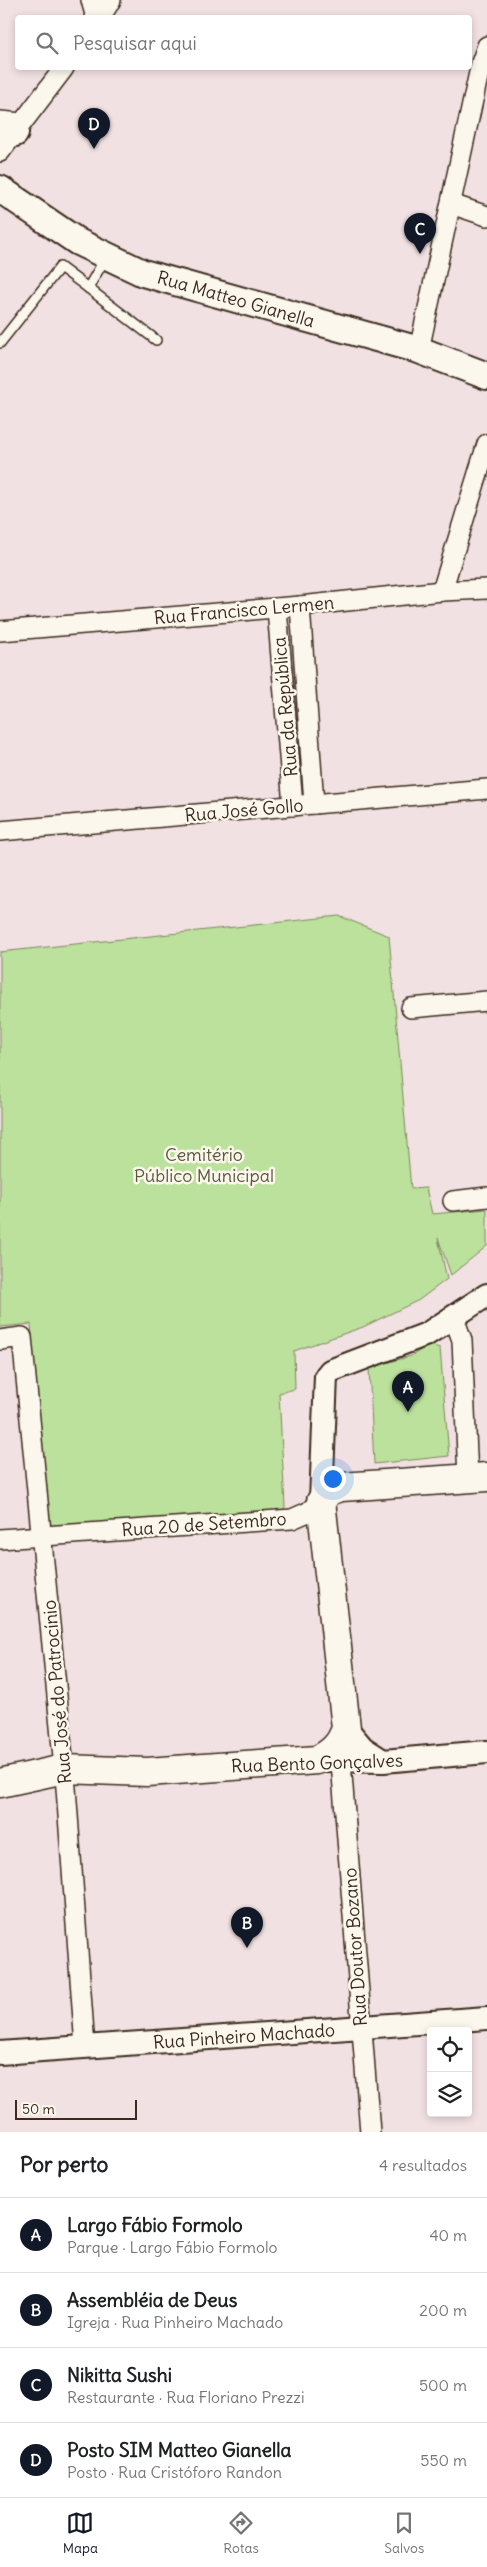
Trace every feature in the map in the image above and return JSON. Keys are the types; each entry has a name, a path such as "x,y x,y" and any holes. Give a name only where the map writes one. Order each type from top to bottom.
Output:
{"main road":[{"name":"Rua Matteo Gianella","path":"0,188 78,242 142,273 183,286 419,350 487,376"},
{"name":"Rua 20 de Setembro","path":"321,1501 329,1491 341,1487 478,1477"},
{"path":"321,1501 346,1728 342,1741 326,1756 329,1761"},
{"name":"Rua Bento Gonçalves","path":"0,1784 27,1789 65,1779 106,1782 148,1772 329,1761"}],"street":[{"path":"91,0 95,15"},
{"path":"102,15 111,0"},
{"path":"419,350 479,57"},
{"path":"7,133 62,70"},
{"path":"450,204 487,216"},
{"path":"442,591 487,444"},
{"name":"Rua Francisco Lermen","path":"0,631 300,606 442,591 487,589"},
{"name":"Rua da República","path":"300,606 314,804"},
{"name":"Rua da República","path":"277,608 293,806"},
{"name":"Rua José Gollo","path":"0,831 487,789"},
{"path":"411,1008 487,1001"},
{"path":"453,1201 487,1197"},
{"path":"321,1501 326,1376 330,1371 427,1334 487,1295"},
{"path":"454,1318 462,1340 478,1477"},
{"name":"Rua José do Patrocínio","path":"0,1340 22,1337 43,1536 65,1779 85,2047"},
{"name":"Rua 20 de Setembro","path":"0,1539 292,1519 308,1512 321,1501"},
{"path":"346,1728 363,1748 383,1761"},
{"name":"Rua Bento Gonçalves","path":"329,1761 383,1761 487,1752"},
{"name":"Rua Doutor Bozano","path":"329,1761 361,2027 370,2132"},
{"name":"Rua Pinheiro Machado","path":"0,2053 487,2018"}],"lane":[{"path":"88,288 106,257"},
{"path":"0,343 60,267 156,340"}],"green space":[{"name":"Cemitério Público Municipal","path":"339,916 389,936 411,1189 426,1188 432,1214 487,1209 487,1246 451,1275 438,1238 447,1279 419,1300 363,1327 294,1351 295,1389 279,1393 285,1507 282,1511 47,1527 31,1324 0,1327 0,952"},
{"path":"429,1345 440,1348 449,1456 374,1464 369,1368 411,1356"}],"place":[{"name":"Posto SIM Matteo Gianella","path":"94,149"},
{"name":"Nikitta Sushi","path":"420,254"},
{"name":"Largo Fábio Formolo","path":"408,1412"},
{"name":"Assembléia de Deus","path":"247,1948"}]}
